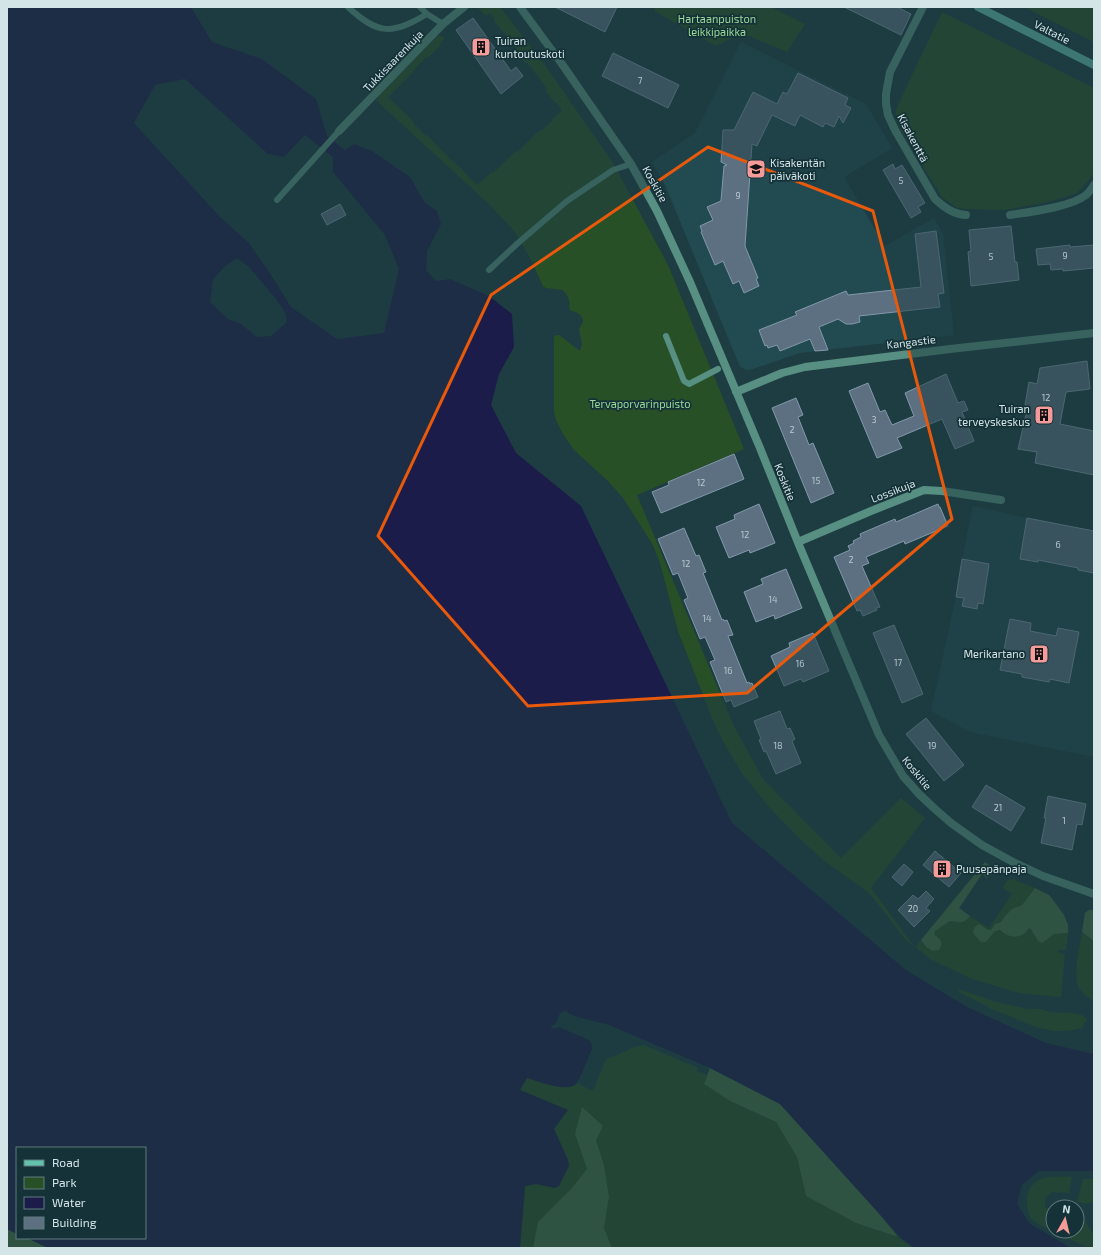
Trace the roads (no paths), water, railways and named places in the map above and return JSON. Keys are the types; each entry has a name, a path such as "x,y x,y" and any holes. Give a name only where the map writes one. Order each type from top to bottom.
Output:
{"street":[{"name":"Tukkisaarenkuja","path":"340,132 443,24 464,7"},
{"name":"Koskitie","path":"520,7 562,64 631,164 657,212 690,282 879,735 903,776 919,794 951,823 982,845 1043,876 1094,894"},
{"name":"Kisakenttä","path":"923,7 890,72 886,94 888,116 935,199 953,213 966,215"},
{"name":"Valtatie","path":"978,7 1094,65"},
{"path":"1010,215 1070,203 1086,195 1094,185"},
{"name":"Kangastie","path":"736,392 782,373 805,367 1094,333"},
{"name":"Lossikuja","path":"798,542 924,490 942,491 1001,500"}],"lane":[{"path":"348,7 370,25 385,29 397,28 410,24 426,14"},
{"path":"420,7 426,14 443,24"},
{"path":"277,200 340,132"},
{"path":"489,270 566,201 613,170 631,164"},
{"path":"666,336 684,381 689,384 718,369"}],"water":[{"path":"7,7 191,7 212,42 262,59 316,99 327,136 345,150 354,144 372,151 410,177 425,203 437,211 441,224 427,251 426,270 436,281 450,279 489,296 512,314 514,347 499,374 491,405 516,453 581,506 732,823 906,970 967,1007 1046,1043 1094,1054 1094,1171 1039,1171 1022,1185 1017,1203 1029,1223 1045,1233 1045,1239 1056,1239 1071,1248 915,1248 902,1239 780,1104 710,1068 609,1025 574,1016 565,1011 560,1013 556,1024 551,1026 552,1029 559,1027 589,1040 592,1045 592,1049 576,1084 572,1086 560,1087 527,1078 520,1090 568,1110 554,1129 568,1160 569,1166 559,1186 555,1188 536,1184 525,1186 520,1248 48,1248 29,1239 146,1239 146,1147 16,1147 16,1234 7,1229","holes":["185,79 268,154 284,157 305,135 333,157 333,172 385,235 399,269 384,333 337,339 291,307 249,243 220,217 134,123 155,85","237,258 249,267 285,312 287,322 271,336 257,337 241,324 228,319 210,302 213,280 224,267"]}],"place":[{"name":"Tuiran kuntoutuskoti","path":"481,47"},
{"name":"Kisakentän päiväkoti","path":"756,169"},
{"name":"Tuiran terveyskeskus","path":"1044,415"},
{"name":"Merikartano","path":"1039,654"},
{"name":"Puusepänpaja","path":"942,869"}],"park label":[{"name":"Hartaanpuiston leikkipaikka","path":"717,25"},
{"name":"Tervaporvarinpuisto","path":"640,404"}]}
